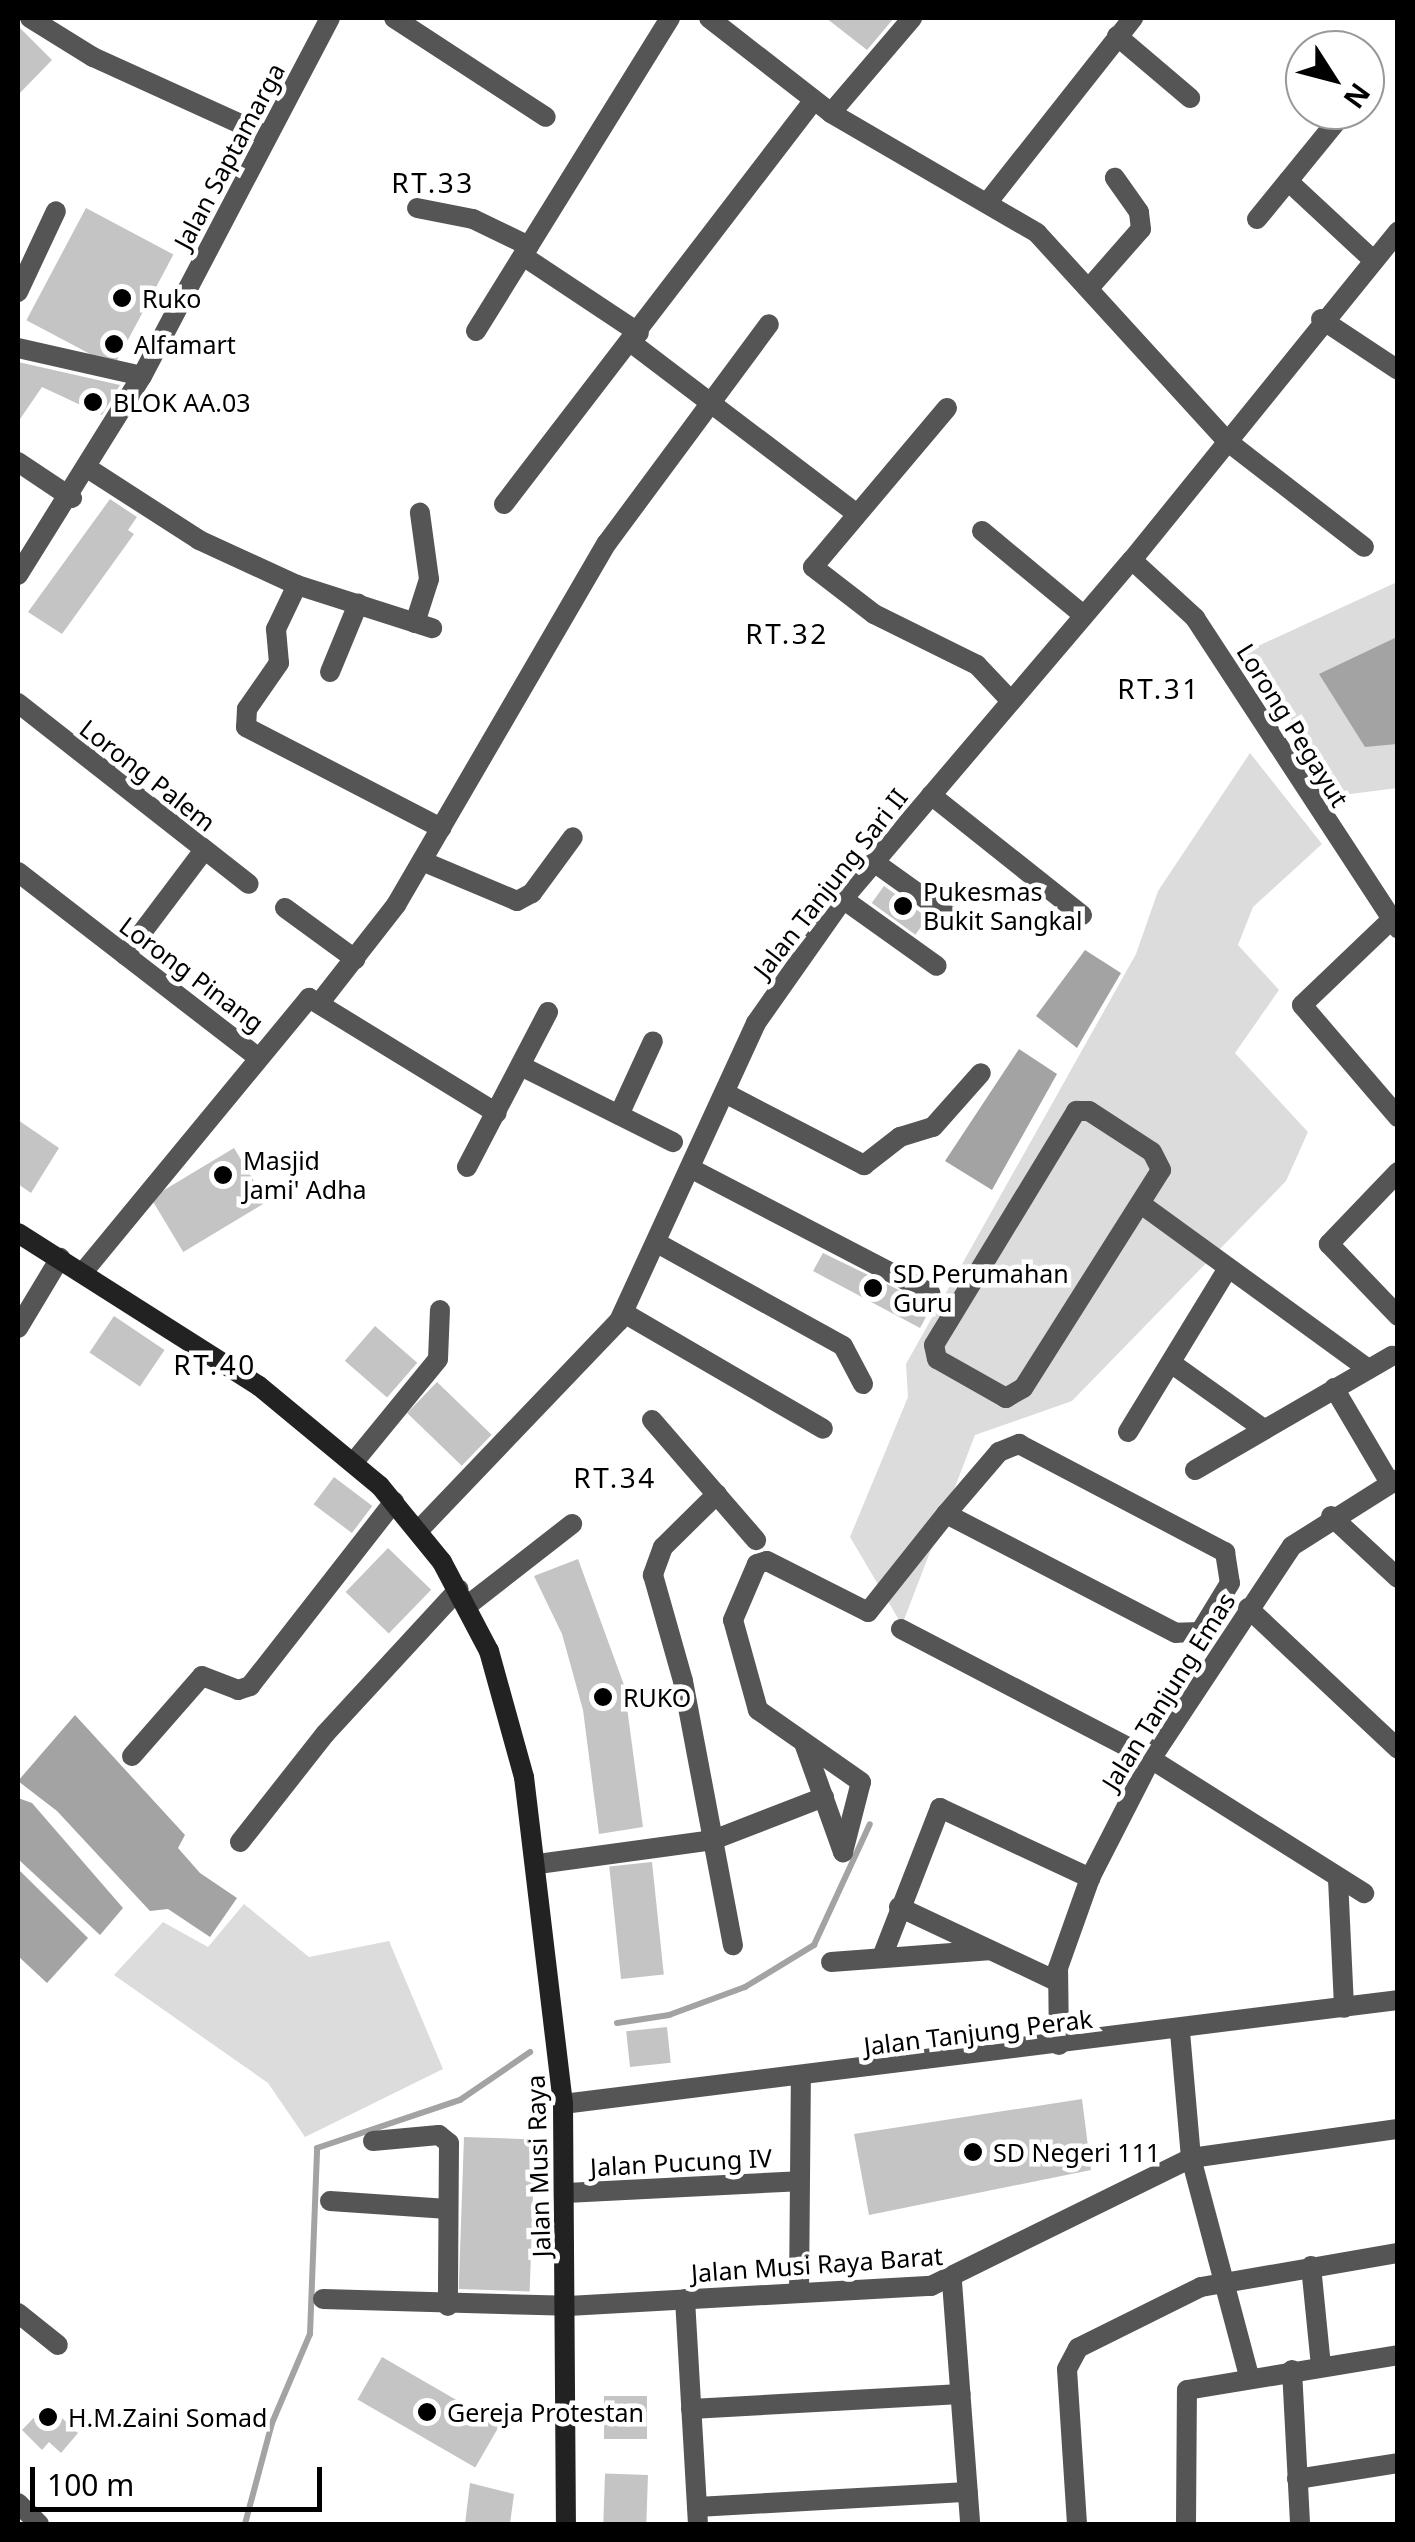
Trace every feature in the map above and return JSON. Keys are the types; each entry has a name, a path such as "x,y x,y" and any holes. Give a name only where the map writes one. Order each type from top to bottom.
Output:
{"street":[{"path":"30,18 94,57 267,136"},
{"name":"Jalan Saptamarga","path":"18,575 72,498 142,376 330,18"},
{"path":"394,18 546,117"},
{"path":"476,331 670,18"},
{"path":"709,18 823,107 1036,234 1090,287 1227,440 1364,547"},
{"path":"504,504 823,107 912,18"},
{"path":"987,203 1134,18"},
{"path":"1118,36 1190,98"},
{"path":"1256,219 1329,130"},
{"path":"1090,287 1141,229 1140,212 1115,178"},
{"path":"1288,181 1372,259"},
{"path":"417,208 474,219 526,251 711,403 857,514"},
{"path":"18,292 56,212"},
{"name":"Jalan Tanjung Sari II","path":"418,1530 624,1313 763,1012 843,898 1132,560 1321,320 1395,236"},
{"path":"1321,320 1398,370"},
{"path":"320,1001 355,959 422,861 607,542 769,324"},
{"path":"18,348 142,376"},
{"path":"947,408 813,566 874,614 977,665 1010,700"},
{"path":"18,462 72,498"},
{"path":"89,470 199,540 298,584 423,626 428,579 420,514"},
{"path":"982,531 1084,615"},
{"name":"Lorong Pegayut","path":"1132,560 1196,618 1270,742 1394,924"},
{"path":"298,584 276,629 278,664 247,709 246,728 440,828"},
{"path":"330,672 358,604"},
{"name":"Lorong Palem","path":"18,704 249,884"},
{"path":"930,795 1082,915"},
{"path":"422,861 516,901 532,892 572,837"},
{"path":"126,955 204,850"},
{"path":"874,862 955,920"},
{"name":"Lorong Pinang","path":"18,872 259,1058 84,1271"},
{"path":"843,898 937,966"},
{"path":"285,908 355,959"},
{"path":"1394,924 1302,1006 1398,1117"},
{"path":"259,1058 304,1000 320,1001 498,1113"},
{"path":"467,1167 548,1012"},
{"path":"619,1115 654,1041"},
{"path":"521,1066 674,1142"},
{"path":"725,1093 864,1165 900,1138 933,1127 980,1073"},
{"path":"1076,1111 1089,1111 1160,1160 1141,1204 1016,1395 1000,1396 935,1357 934,1345 1076,1111"},
{"path":"690,1168 930,1293"},
{"path":"1398,1172 1329,1244 1398,1316"},
{"path":"1141,1204 1368,1369"},
{"name":"Jalan Musi Raya","path":"18,1233 84,1271 259,1386 354,1463 418,1530 464,1597 513,1725 538,1864 556,2024 564,2104 566,2193 566,2524"},
{"path":"659,1244 843,1346 863,1384"},
{"path":"18,1328 60,1258"},
{"path":"1128,1432 1228,1268"},
{"path":"354,1463 438,1359 440,1310"},
{"path":"624,1313 823,1430"},
{"path":"1195,1470 1392,1356"},
{"path":"1171,1363 1264,1429"},
{"path":"1334,1388 1394,1481"},
{"path":"652,1420 756,1540"},
{"path":"805,1746 843,1852 861,1782 805,1746 765,1721 733,1620 754,1569 768,1561 866,1612 946,1514 999,1452 1025,1444 1225,1552 1230,1583 1200,1632 1176,1633 946,1514"},
{"name":"Jalan Tanjung Emas","path":"1059,2046 1056,1981 1090,1878 1151,1759 1292,1546 1331,1516 1394,1481"},
{"path":"717,1494 653,1563 733,1946"},
{"path":"132,1756 202,1676 238,1690 250,1686 394,1502"},
{"path":"1331,1516 1398,1578"},
{"path":"240,1842 325,1734 464,1597 572,1524"},
{"path":"1248,1608 1398,1750"},
{"path":"900,1629 1151,1759 1364,1892"},
{"path":"538,1864 713,1840 824,1797"},
{"path":"882,1957 899,1907 944,1807 1090,1878"},
{"path":"1338,1879 1344,2008"},
{"path":"899,1907 1056,1981"},
{"path":"832,1962 994,1950"},
{"name":"Jalan Tanjung Perak","path":"564,2104 801,2080 1398,2000"},
{"path":"1180,2032 1191,2158 1249,2376"},
{"path":"799,2293 801,2080"},
{"name":"Jalan Musi Raya Barat","path":"322,2299 448,2306 568,2306 952,2282 1191,2158 1398,2129"},
{"path":"373,2141 446,2138 448,2306"},
{"name":"Jalan Pucung IV","path":"566,2193 799,2181"},
{"path":"330,2201 448,2210"},
{"path":"1077,2524 1072,2354 1158,2304 1222,2282 1398,2253"},
{"path":"1310,2266 1321,2366"},
{"path":"952,2282 970,2524"},
{"path":"685,2299 698,2516 968,2492"},
{"path":"18,2313 58,2345"},
{"path":"1186,2524 1186,2394 1197,2385 1398,2355"},
{"path":"1292,2370 1300,2524"},
{"path":"691,2409 961,2394"},
{"path":"1297,2479 1398,2464"},
{"path":"18,2502 39,2524"}],"shaded area":[{"path":"1397,582 1397,788 1343,795 1245,652"},
{"path":"1397,637 1397,744 1365,747 1319,674"},
{"path":"1250,753 1322,844 1253,907 1238,945 1279,990 1235,1053 1308,1132 1286,1181 1072,1401 975,1435 902,1625 850,1537 908,1397 906,1364 1136,954 1158,891"},
{"path":"1085,950 1121,973 1077,1048 1036,1016"},
{"path":"1019,1049 1057,1074 992,1190 945,1161"},
{"path":"75,1715 185,1835 178,1848 200,1873 237,1898 210,1937 168,1909 150,1911 57,1811 18,1781"},
{"path":"18,1798 32,1803 123,1908 100,1935 18,1859"},
{"path":"18,1869 88,1938 47,1983 18,1956"},
{"path":"244,1904 309,1957 389,1941 443,2069 305,2137 268,2083 114,1975 163,1922 208,1947"}],"building":[{"path":"826,18 894,18 867,50"},
{"path":"18,26 52,60 18,95"},
{"path":"86,208 173,254 114,367 26,320"},
{"name":"BLOK AA.03","path":"18,362 120,385 102,415 42,387 18,422"},
{"path":"110,499 137,517 128,530 134,534 62,634 28,612"},
{"path":"884,886 928,918 915,935 872,903"},
{"path":"18,1120 59,1148 31,1193 18,1184"},
{"name":"Masjid Jami' Adha","path":"234,1148 266,1202 183,1252 151,1198"},
{"name":"SD Perumahan Guru","path":"823,1253 932,1306 920,1328 813,1271"},
{"path":"114,1316 165,1350 140,1387 89,1352"},
{"path":"375,1326 417,1363 387,1397 345,1361"},
{"path":"437,1382 492,1435 462,1466 407,1413"},
{"path":"334,1477 372,1506 352,1533 314,1504"},
{"path":"388,1548 431,1590 389,1634 346,1592"},
{"name":"RUKO","path":"578,1559 624,1685 643,1827 599,1834 583,1710 562,1634 534,1576"},
{"path":"652,1862 664,1974 621,1979 609,1866"},
{"path":"667,2027 671,2063 630,2067 626,2031"},
{"name":"SD Negeri 111","path":"1082,2099 1091,2170 869,2215 854,2134"},
{"path":"464,2137 535,2139 530,2291 459,2289"},
{"name":"Gereja Protestan","path":"382,2357 500,2425 475,2467 358,2399"},
{"path":"604,2396 647,2396 647,2439 604,2439"},
{"name":"H.M.Zaini Somad","path":"47,2404 78,2433 61,2453 49,2442 42,2450 22,2430"},
{"path":"605,2473 648,2475 646,2524 603,2522"},
{"path":"470,2483 514,2494 510,2524 465,2524"}],"waterway":[{"path":"617,2023 669,2015 745,1987 814,1945 870,1824"},
{"path":"245,2524 272,2423 310,2334 317,2148 460,2100 530,2052"}],"place":[{"name":"Ruko","path":"122,298"},
{"name":"Alfamart","path":"114,344"},
{"name":"BLOK AA.03","path":"93,402"},
{"name":"Pukesmas Bukit Sangkal","path":"903,906"},
{"name":"Masjid Jami' Adha","path":"223,1175"},
{"name":"SD Perumahan Guru","path":"873,1288"},
{"name":"RUKO","path":"603,1697"},
{"name":"SD Negeri 111","path":"973,2152"},
{"name":"Gereja Protestan","path":"427,2412"},
{"name":"H.M.Zaini Somad","path":"48,2417"}],"district":[{"name":"RT.33","path":"433,182"},
{"name":"RT.32","path":"787,633"},
{"name":"RT.31","path":"1159,688"},
{"name":"RT.40","path":"215,1364"},
{"name":"RT.34","path":"615,1477"}]}
